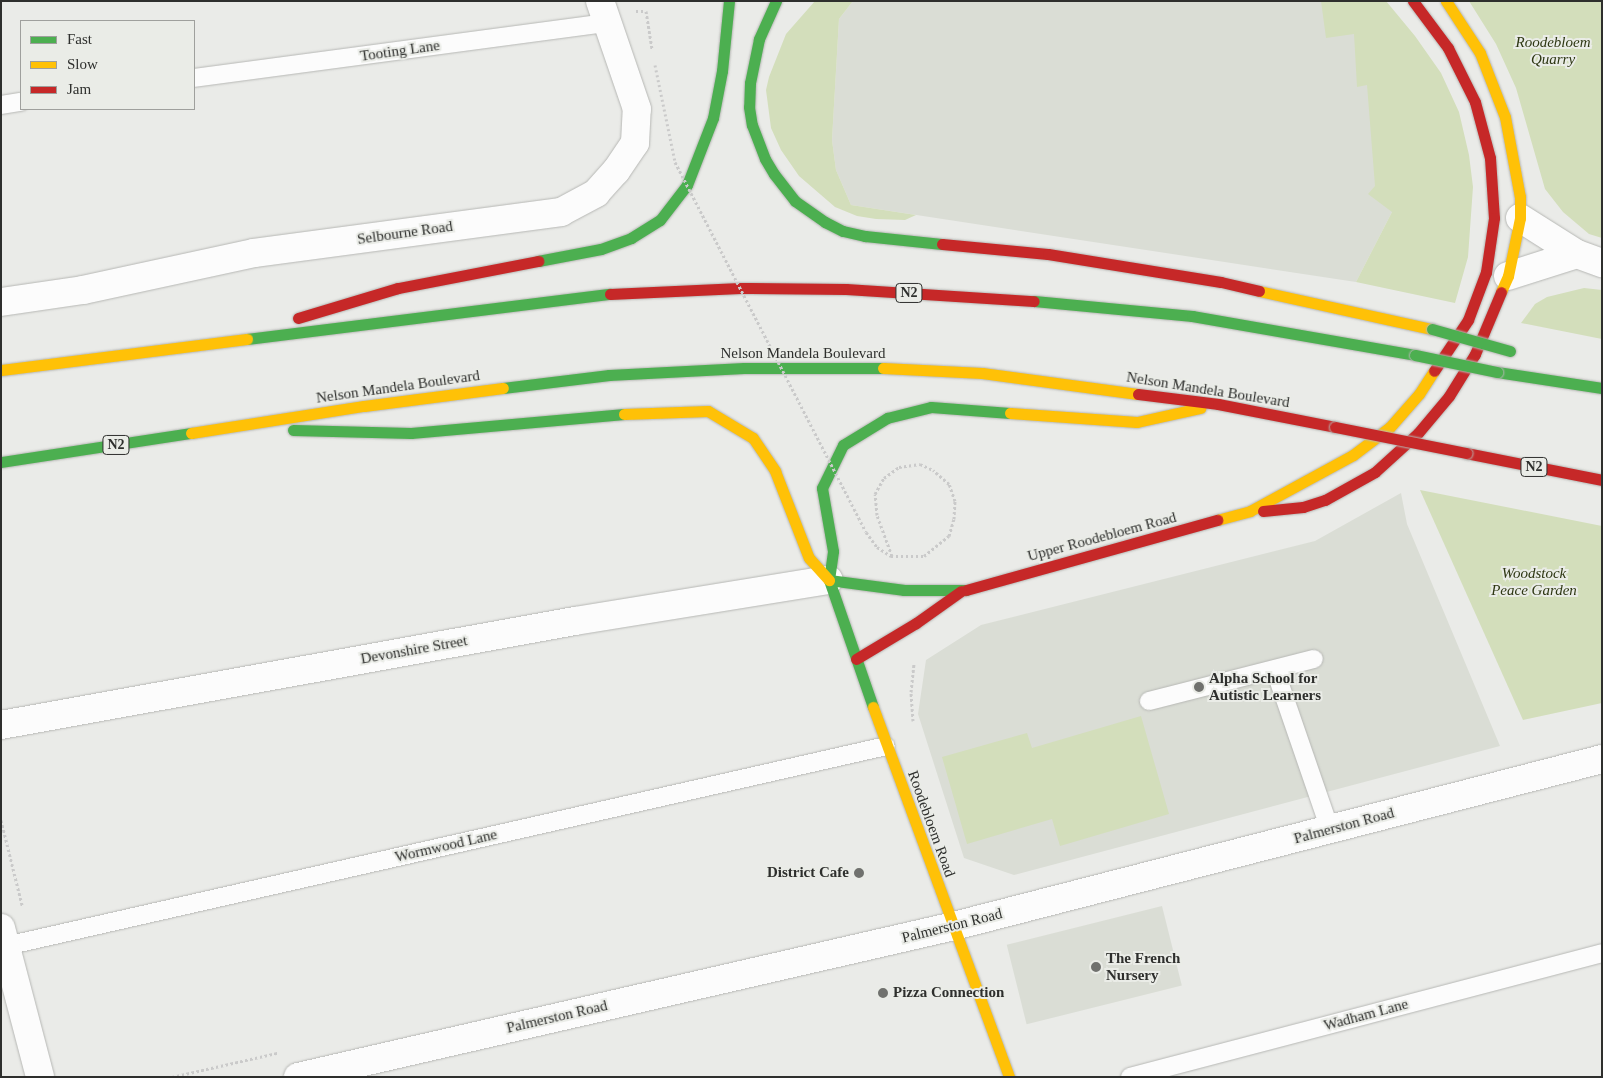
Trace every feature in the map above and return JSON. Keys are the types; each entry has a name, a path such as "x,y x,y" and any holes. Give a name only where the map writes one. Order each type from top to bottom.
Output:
{"main road":[{"path":"225,340 398,288 601,249 631,238 653,224 675,203 687,185 702,153 713,118 722,71 729,1"},
{"path":"776,1 759,39 754,59 749,107 752,126 765,159 774,174 795,200 824,222 844,231 865,236 1048,254 1221,282 1432,329 1515,353"},
{"name":"Upper Roodebloem Road","path":"829,580 904,590 961,591 1250,511 1305,484 1352,456 1390,427 1419,394 1439,367 1468,320 1486,272 1494,218 1494,188 1490,158 1475,102 1448,48 1413,1"},
{"name":"Upper Roodebloem Road","path":"1250,511 1303,507 1325,500 1375,472 1418,433 1449,396 1475,354 1508,276 1520,218 1520,197 1506,117 1480,54 1446,1"},
{"name":"N2","path":"1,370 225,340 594,295 740,288 826,289 1018,299 1192,316 1415,355 1497,372 1602,387"},
{"name":"Nelson Mandela Boulevard","path":"1,462 364,406 609,375 744,368 852,367 982,373 1218,404 1602,480"},
{"path":"1556,368 1602,387"},
{"path":"829,580 832,551 822,488 844,444 886,418 931,407 1137,422 1218,404"},
{"path":"230,428 410,433 651,412 708,412 753,438 775,471 809,558 829,580"},
{"name":"Roodebloem Road","path":"829,580 886,746 1009,1077"},
{"name":"Upper Roodebloem Road","path":"856,659 916,623 961,591"}],"street":[{"name":"Selbourne Road","path":"1,302 82,290 254,254 561,212 596,194 616,171 635,143 637,109 602,12"},
{"path":"1520,218 1589,259"},
{"path":"1508,276 1589,259"},
{"name":"Devonshire Street","path":"1,725 575,621 829,580"},
{"name":"Palmerston Road","path":"298,1077 954,926 1602,759"},
{"path":"4,937 40,1077"}],"lane":[{"name":"Tooting Lane","path":"195,78 602,12"},
{"path":"1,105 20,102"},
{"path":"1149,701 1314,659"},
{"path":"1275,670 1330,830"},
{"name":"Wormwood Lane","path":"4,937 886,746"},
{"name":"Wadham Lane","path":"1130,1077 1602,953"}],"path":[{"path":"655,65 675,162 866,532 876,547 891,556 924,556 949,536 954,519 955,501 949,484 933,470 920,464 899,467 884,478 874,494 877,516 896,566"},
{"path":"913,724 911,692 914,658"}],"shaded area":[{"path":"853,1 1333,1 1365,36 1392,212 1356,282 851,205 836,170 832,140 839,19"},
{"name":"Alpha School for Autistic Learners","path":"1401,493 1407,524 1500,746 1014,875 964,858 918,714 926,660 981,625 1315,541"},
{"name":"The French Nursery","path":"1162,906 1182,986 1027,1024 1007,945"}],"green space":[{"path":"815,1 853,1 839,19 832,140 836,170 851,205 916,215 905,220 857,216 835,207 799,176 781,150 771,128 766,90 769,77 786,34"},
{"path":"1321,1 1386,1 1415,36 1441,73 1459,112 1469,155 1473,187 1468,257 1455,303 1356,282 1392,212 1368,194 1375,186 1367,85 1357,87 1354,34 1326,38"},
{"name":"Roodebloem Quarry","path":"1469,1 1602,1 1602,238 1589,234 1563,212 1545,189 1516,88 1496,44"},
{"path":"1584,288 1602,290 1602,339 1521,323 1535,304 1547,297"},
{"name":"Woodstock Peace Garden","path":"1420,490 1602,526 1602,703 1523,720"},
{"path":"1141,716 1169,814 1060,846 1052,819 967,844 942,757 1027,733 1032,748"}],"traffic: fast":[{"path":"538,261 601,249 631,238 660,220 687,185 713,118 722,71 729,1"},
{"path":"776,1 759,39 750,83 749,107 752,125 765,159 774,174 795,201 825,222 843,231 865,236 942,244"},
{"path":"247,339 610,294"},
{"path":"1034,301 1192,316 1415,355"},
{"path":"1432,329 1510,351"},
{"path":"1415,355 1497,372"},
{"path":"503,388 609,375 744,368 883,368"},
{"path":"1497,372 1602,388"},
{"path":"829,580 833,551 822,488 843,445 887,418 931,407 1010,413"},
{"path":"293,430 411,433 624,414"},
{"path":"1,462 191,433"},
{"path":"873,707 829,580 904,590 966,590"}],"traffic: slow":[{"path":"1446,1 1480,53 1505,117 1520,197 1520,218 1508,276 1501,292"},
{"path":"1259,291 1432,329"},
{"path":"1,370 247,339"},
{"path":"883,368 982,373 1138,394"},
{"path":"1217,520 1250,511 1353,455 1390,427 1419,394 1434,371"},
{"path":"191,433 364,406 503,388"},
{"path":"1010,413 1137,422 1200,408"},
{"path":"624,414 708,411 753,438 775,471 809,558 829,580"},
{"path":"873,707 1009,1077"}],"traffic: jam":[{"path":"1413,1 1448,48 1475,102 1490,158 1494,218 1486,272 1468,320 1434,371"},
{"path":"942,244 1048,254 1221,282 1259,291"},
{"path":"298,318 398,288 538,261"},
{"path":"610,294 740,288 846,289 1034,301"},
{"path":"1263,511 1303,507 1325,500 1375,472 1418,433 1449,396 1475,354 1501,292"},
{"path":"1138,394 1218,404 1335,427"},
{"path":"1335,427 1466,453"},
{"path":"1466,453 1602,480"},
{"path":"966,590 1217,520"},
{"path":"856,659 916,623 961,591"}],"place":[{"name":"Alpha School for Autistic Learners","path":"1199,687"},
{"name":"District Cafe","path":"859,873"},
{"name":"The French Nursery","path":"1096,967"},
{"name":"Pizza Connection","path":"883,993"}]}
